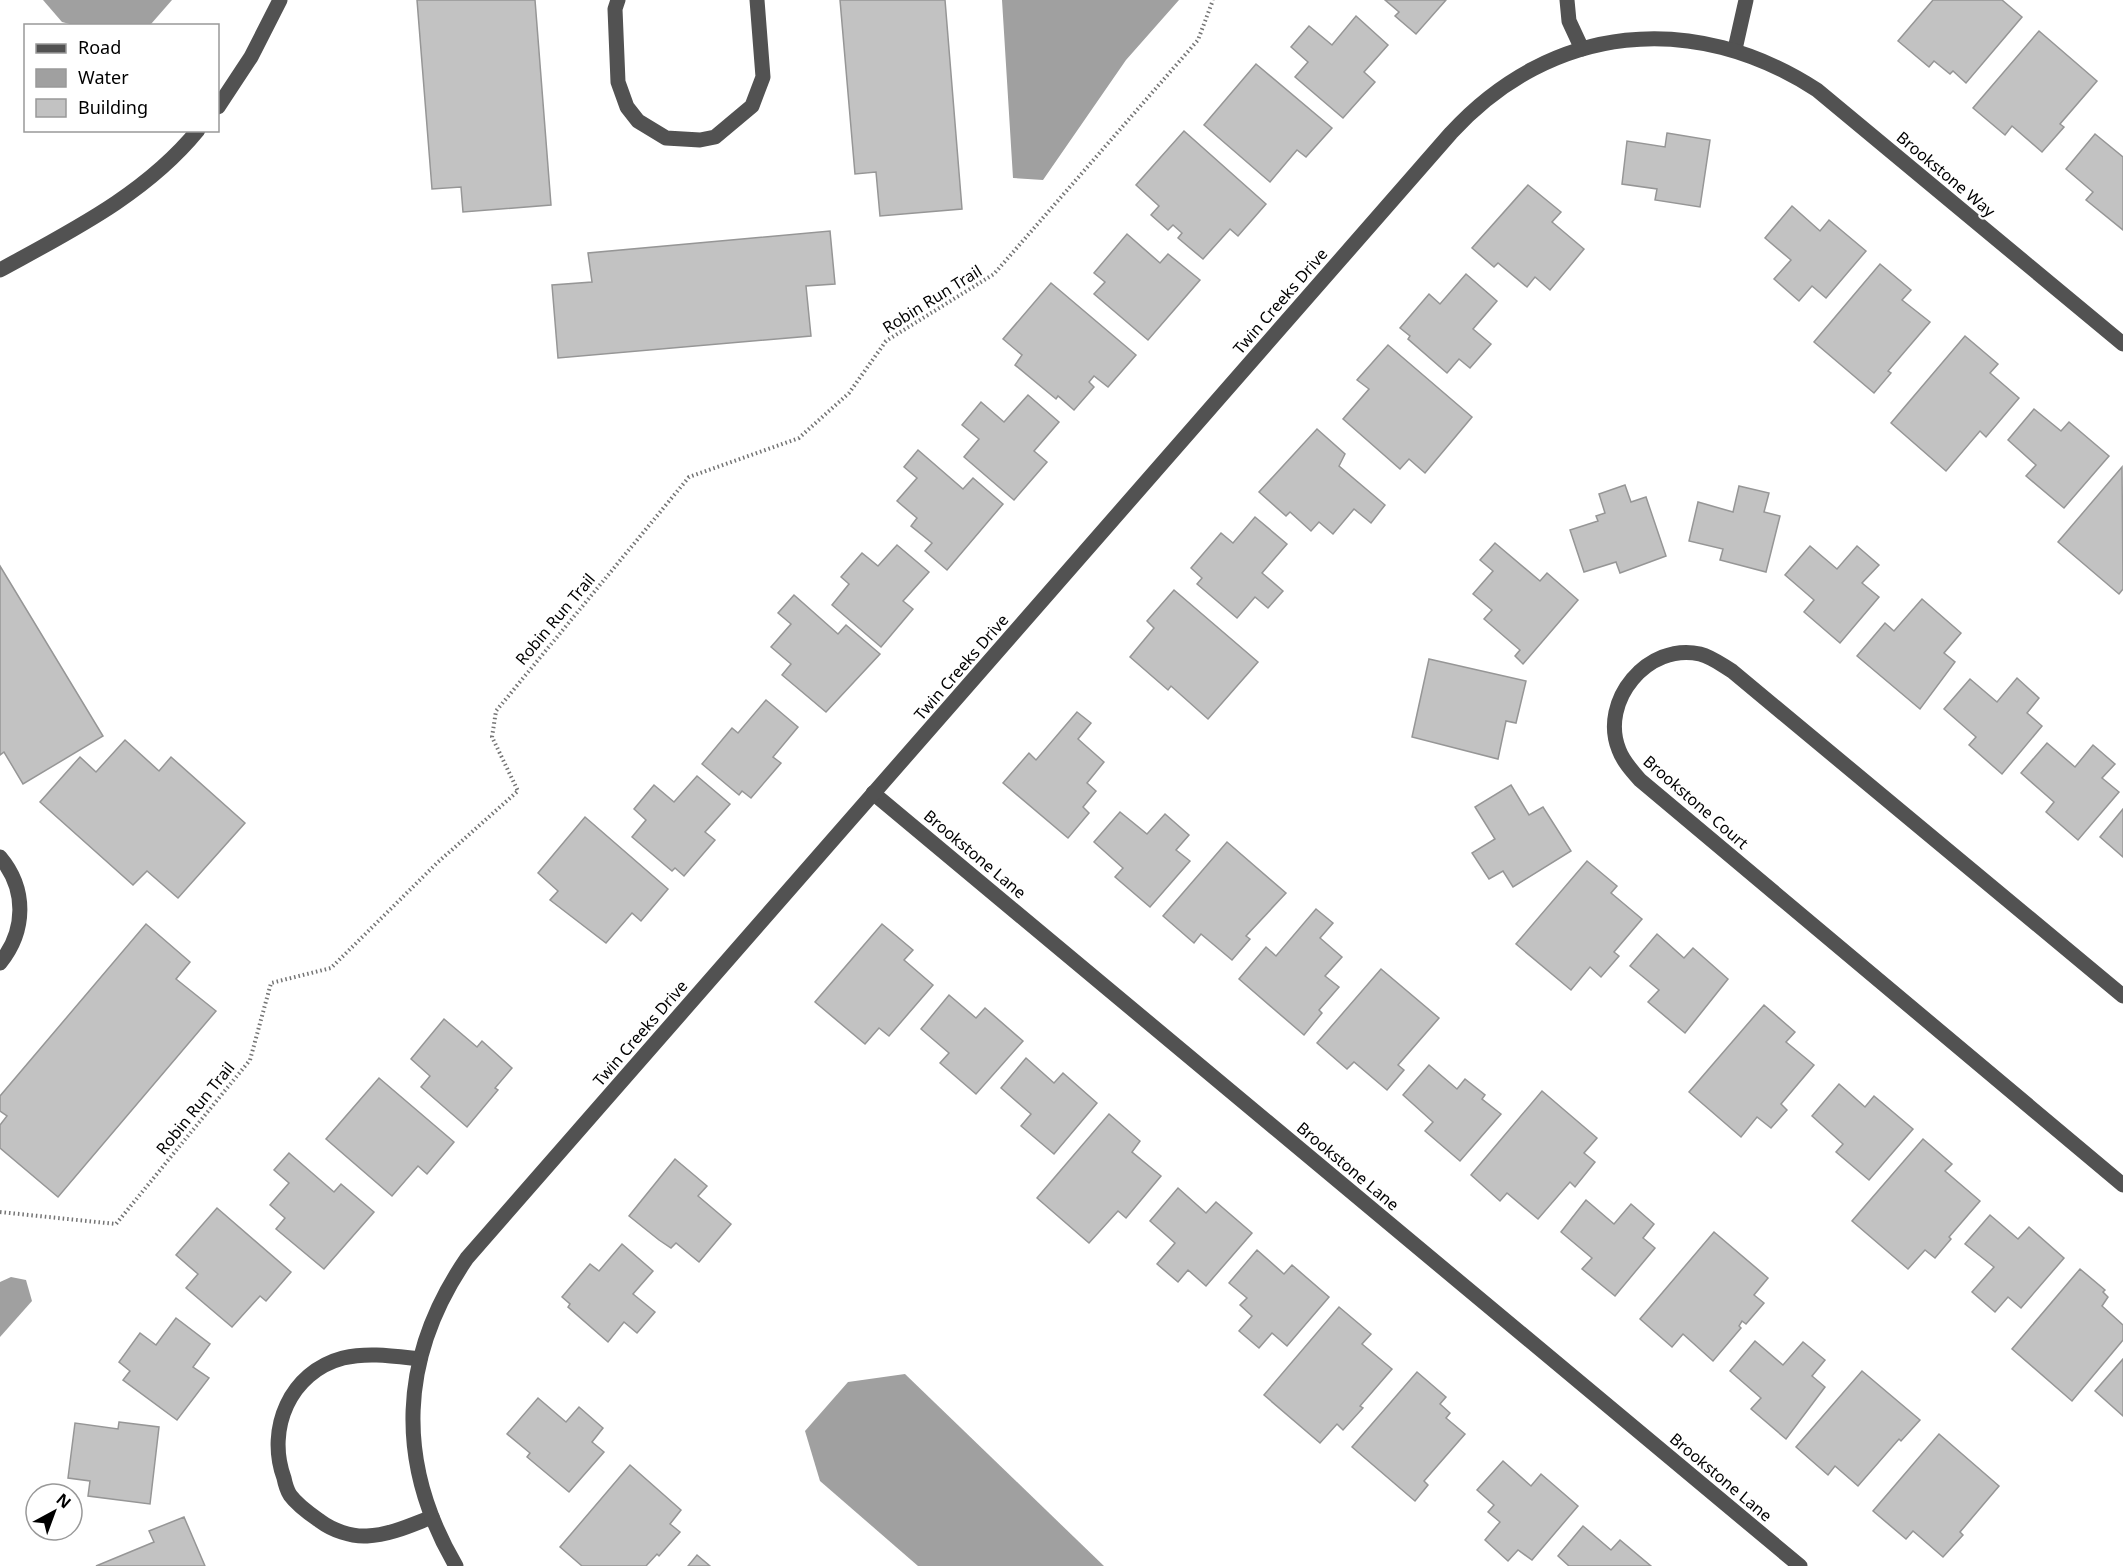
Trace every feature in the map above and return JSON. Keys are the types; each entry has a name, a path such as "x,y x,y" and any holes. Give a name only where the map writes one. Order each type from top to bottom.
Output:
{"street":[{"path":"219,105 251,57 280,0"},
{"path":"618,0 615,9 618,82 627,107 638,122 666,138 683,141 715,137 752,106 763,77 756,0"},
{"path":"1567,0 1569,21 1582,49"},
{"path":"1735,49 1746,0"},
{"name":"Twin Creeks Drive","path":"456,1566 432,1517 418,1472 414,1441 413,1397 420,1359 437,1307 467,1258 1464,119 1510,82 1582,49 1659,38"},
{"name":"Brookstone Way","path":"1659,38 1715,43 1735,49 1785,70 1817,90 2123,344"},
{"path":"0,270 111,207 154,174 196,132"},
{"name":"Brookstone Court","path":"2123,996 1716,661 1699,654 1681,653 1646,666 1630,680 1615,714 1615,731 1619,749 1640,780 2123,1185"},
{"name":"Brookstone Lane","path":"873,793 1800,1566"},
{"path":"0,857 10,869 21,903 16,938 0,963"},
{"path":"420,1359 365,1354 333,1362 313,1372 296,1389 281,1415 278,1464 290,1495 307,1514 327,1528 365,1537 384,1535 432,1517"}],"path":[{"name":"Robin Run Trail","path":"0,1212 116,1224 250,1059 271,983 331,968 437,863 518,791 492,737 496,711 531,664 689,477 799,438 849,393 886,341 994,274 1072,188 1198,40 1213,0"}],"water":[{"path":"43,0 172,0 151,24 70,24 62,22"},
{"path":"1002,0 1179,0 1126,60 1043,180 1013,178"},
{"path":"11,1277 26,1280 32,1301 0,1337 0,1282"},
{"path":"905,1374 1104,1566 918,1566 820,1481 805,1431 848,1382"}],"building":[{"path":"417,0 535,0 551,205 463,212 461,187 432,189"},
{"path":"840,0 945,0 962,209 880,216 876,172 855,174"},
{"path":"1385,0 1446,0 1416,34 1395,16 1399,12"},
{"path":"1933,0 2002,0 2022,17 1966,83 1953,71 1950,74 1934,61 1929,67 1898,41"},
{"path":"1356,16 1388,45 1364,72 1375,82 1343,118 1295,77 1308,62 1291,47 1309,26 1332,45"},
{"path":"2039,31 2097,81 2060,124 2064,127 2042,152 2012,126 2005,135 1973,108"},
{"path":"1256,64 1332,128 1306,157 1297,150 1270,182 1204,125"},
{"path":"1184,131 1266,204 1238,236 1230,229 1203,259 1178,238 1182,233 1173,225 1168,230 1151,215 1159,206 1136,185"},
{"path":"1667,133 1710,140 1700,207 1655,200 1657,189 1622,184 1627,141 1665,147"},
{"path":"2095,134 2123,157 2123,230 2086,200 2093,192 2066,169"},
{"path":"1528,185 1561,212 1552,222 1584,249 1550,290 1535,277 1527,287 1498,263 1494,267 1472,248"},
{"path":"1792,206 1820,231 1829,220 1866,251 1826,298 1812,286 1799,301 1774,279 1791,260 1765,238"},
{"path":"830,231 835,284 806,286 811,336 558,358 552,285 592,282 588,253"},
{"path":"1127,234 1160,263 1168,254 1200,280 1148,340 1094,294 1105,282 1094,273"},
{"path":"1880,264 1911,290 1902,300 1930,322 1888,371 1891,373 1874,393 1814,342"},
{"path":"1466,274 1497,301 1473,329 1491,344 1470,368 1459,359 1447,373 1408,339 1410,336 1400,328 1429,294 1440,304"},
{"path":"1051,283 1136,355 1108,387 1094,376 1089,382 1094,387 1074,410 1058,396 1056,399 1015,365 1022,355 1003,339"},
{"path":"1965,336 1998,364 1990,373 2019,398 1986,437 1980,431 1946,471 1891,423"},
{"path":"1388,345 1472,417 1425,473 1409,459 1400,469 1343,419 1369,389 1357,380"},
{"path":"1028,395 1059,422 1034,451 1047,462 1014,500 964,457 979,439 962,425 981,402 1004,422"},
{"path":"2034,409 2061,431 2069,422 2109,456 2064,508 2026,476 2036,465 2008,440"},
{"path":"1317,429 1345,454 1339,466 1385,505 1371,523 1354,509 1333,534 1319,522 1311,531 1290,512 1286,516 1259,492"},
{"path":"918,450 963,489 973,478 1003,504 947,570 925,551 932,543 911,526 917,518 897,501 917,478 904,467"},
{"path":"2122,467 2123,589 2119,594 2058,542"},
{"path":"1625,485 1631,502 1646,497 1666,556 1620,573 1616,562 1584,572 1570,530 1598,521 1596,516 1605,513 1599,494"},
{"path":"1739,486 1769,493 1764,512 1780,516 1766,572 1720,560 1723,549 1689,541 1698,502 1733,512"},
{"path":"1255,517 1287,544 1262,573 1283,591 1268,608 1255,597 1237,618 1197,584 1202,578 1191,568 1221,533 1233,543"},
{"path":"1495,543 1540,581 1547,573 1578,600 1523,664 1515,656 1520,650 1484,619 1492,610 1473,594 1493,571 1480,560"},
{"path":"897,545 929,572 903,601 913,609 881,647 832,605 849,584 841,577 862,553 878,566"},
{"path":"1810,546 1837,569 1857,546 1879,565 1862,583 1879,597 1840,643 1804,612 1814,600 1785,575"},
{"path":"0,566 103,736 23,784 4,752 0,755"},
{"path":"1174,590 1258,662 1208,719 1171,686 1168,690 1130,657 1154,628 1147,621"},
{"path":"794,595 838,634 846,625 880,654 826,712 782,675 791,664 771,647 791,624 778,613"},
{"path":"1922,599 1961,633 1944,653 1955,662 1920,709 1857,656 1885,623 1894,631"},
{"path":"1429,659 1526,681 1516,723 1506,721 1498,759 1412,737"},
{"path":"2017,678 2039,698 2027,713 2042,726 2002,774 1969,745 1976,737 1944,709 1970,679 1997,702"},
{"path":"766,700 798,727 773,757 781,763 751,798 742,791 739,795 702,764 732,728 738,733"},
{"path":"1077,712 1091,723 1078,739 1104,762 1087,783 1096,791 1083,807 1089,813 1068,838 1003,783 1029,753 1036,760"},
{"path":"125,740 159,771 171,757 245,823 178,898 147,871 133,885 40,802 80,757 96,772"},
{"path":"2047,743 2075,767 2093,745 2115,764 2102,778 2119,792 2078,840 2046,812 2054,802 2021,773"},
{"path":"697,776 730,804 705,832 715,840 684,876 675,868 672,871 632,837 646,820 634,809 654,785 674,802"},
{"path":"1511,785 1529,815 1543,807 1571,851 1513,887 1503,871 1489,879 1472,853 1495,839 1475,807"},
{"path":"2123,809 2123,857 2100,837"},
{"path":"1120,812 1147,834 1165,814 1189,835 1176,850 1190,861 1150,907 1115,877 1123,868 1094,842"},
{"path":"585,817 668,889 641,921 632,913 606,943 550,900 558,891 538,873"},
{"path":"1227,842 1286,893 1246,936 1250,939 1232,960 1201,934 1194,943 1163,916"},
{"path":"1587,861 1617,886 1611,893 1642,919 1614,952 1619,956 1601,977 1590,967 1571,990 1516,944"},
{"path":"1316,909 1333,923 1320,938 1342,957 1325,976 1339,987 1319,1010 1322,1013 1304,1035 1239,979 1266,947 1276,956"},
{"path":"146,924 190,962 176,979 216,1011 58,1197 0,1148 0,1125 7,1116 0,1111 0,1096"},
{"path":"882,924 913,950 904,960 933,985 889,1036 879,1028 865,1044 815,1002"},
{"path":"1657,934 1684,958 1693,948 1728,979 1685,1033 1648,1002 1659,990 1630,966"},
{"path":"1381,969 1439,1018 1398,1065 1404,1070 1387,1090 1354,1062 1347,1069 1317,1043"},
{"path":"949,995 976,1018 985,1008 1023,1041 976,1094 940,1063 949,1053 921,1029"},
{"path":"1764,1005 1795,1032 1786,1042 1814,1065 1781,1104 1787,1110 1771,1128 1757,1117 1741,1137 1689,1092"},
{"path":"444,1019 477,1047 482,1041 512,1068 495,1088 498,1090 467,1127 421,1087 430,1076 411,1059"},
{"path":"1026,1058 1054,1083 1063,1073 1097,1103 1054,1154 1021,1126 1031,1114 1001,1088"},
{"path":"1429,1065 1457,1089 1465,1079 1485,1095 1482,1099 1501,1114 1460,1161 1425,1131 1433,1122 1403,1095"},
{"path":"379,1078 454,1142 427,1174 418,1166 392,1196 326,1139"},
{"path":"1839,1084 1865,1107 1874,1096 1913,1129 1869,1180 1836,1152 1843,1144 1812,1116"},
{"path":"1542,1091 1597,1138 1584,1153 1595,1162 1575,1187 1570,1182 1538,1219 1507,1193 1500,1201 1471,1175"},
{"path":"1109,1114 1140,1141 1132,1152 1161,1176 1126,1218 1118,1211 1089,1243 1037,1198"},
{"path":"1923,1139 1952,1164 1945,1171 1980,1201 1949,1237 1951,1239 1935,1258 1925,1250 1908,1269 1852,1221"},
{"path":"289,1153 334,1192 341,1184 374,1212 324,1269 276,1229 285,1218 270,1205 289,1183 274,1170"},
{"path":"675,1159 707,1186 698,1196 731,1224 699,1262 676,1243 671,1248 629,1216"},
{"path":"1178,1188 1206,1213 1216,1202 1252,1233 1206,1286 1188,1270 1178,1282 1157,1264 1175,1243 1150,1221"},
{"path":"1586,1200 1614,1224 1631,1204 1654,1224 1643,1238 1655,1248 1615,1296 1582,1269 1592,1258 1561,1232"},
{"path":"217,1208 291,1272 266,1301 260,1296 232,1327 186,1288 198,1274 176,1255"},
{"path":"1990,1215 2018,1239 2029,1227 2064,1258 2021,1308 2008,1297 1995,1312 1972,1292 1994,1267 1965,1244"},
{"path":"1714,1232 1768,1278 1754,1295 1764,1303 1746,1324 1742,1321 1739,1326 1741,1328 1713,1361 1683,1334 1672,1347 1640,1319"},
{"path":"622,1244 653,1271 633,1294 655,1312 637,1333 624,1322 608,1342 568,1307 570,1304 562,1297 590,1264 599,1271"},
{"path":"1257,1250 1284,1274 1292,1265 1329,1297 1287,1346 1272,1333 1259,1348 1239,1331 1252,1316 1240,1305 1247,1298 1229,1283"},
{"path":"2080,1269 2105,1290 2103,1292 2108,1297 2102,1306 2123,1325 2123,1340 2072,1401 2012,1349"},
{"path":"1339,1307 1371,1334 1362,1344 1392,1369 1360,1406 1363,1408 1343,1430 1337,1424 1320,1443 1264,1395"},
{"path":"176,1318 210,1344 193,1367 209,1378 177,1420 123,1380 130,1371 119,1362 140,1333 156,1345"},
{"path":"1755,1341 1783,1365 1803,1342 1825,1360 1812,1376 1825,1387 1786,1439 1751,1409 1761,1398 1730,1371"},
{"path":"2123,1359 2123,1416 2095,1391"},
{"path":"1862,1371 1920,1420 1901,1441 1899,1439 1858,1486 1835,1466 1828,1475 1796,1447"},
{"path":"1417,1372 1446,1397 1440,1404 1450,1413 1446,1418 1465,1434 1424,1481 1428,1485 1415,1501 1352,1447"},
{"path":"538,1398 566,1422 579,1407 603,1428 592,1442 604,1452 569,1492 527,1457 530,1453 507,1434"},
{"path":"119,1422 159,1427 150,1504 88,1496 90,1481 68,1478 75,1423 118,1429"},
{"path":"1939,1434 1999,1486 1960,1532 1963,1535 1943,1557 1913,1531 1906,1539 1873,1511"},
{"path":"1503,1461 1531,1486 1541,1474 1578,1506 1532,1560 1518,1550 1508,1561 1485,1540 1500,1522 1488,1512 1494,1505 1477,1490"},
{"path":"630,1465 681,1510 670,1524 680,1532 659,1556 657,1554 646,1566 582,1566 560,1547"},
{"path":"184,1517 205,1566 96,1566 154,1542 149,1531"},
{"path":"1583,1526 1611,1550 1620,1540 1651,1566 1569,1566 1558,1556"},
{"path":"697,1555 710,1566 688,1566"}]}
